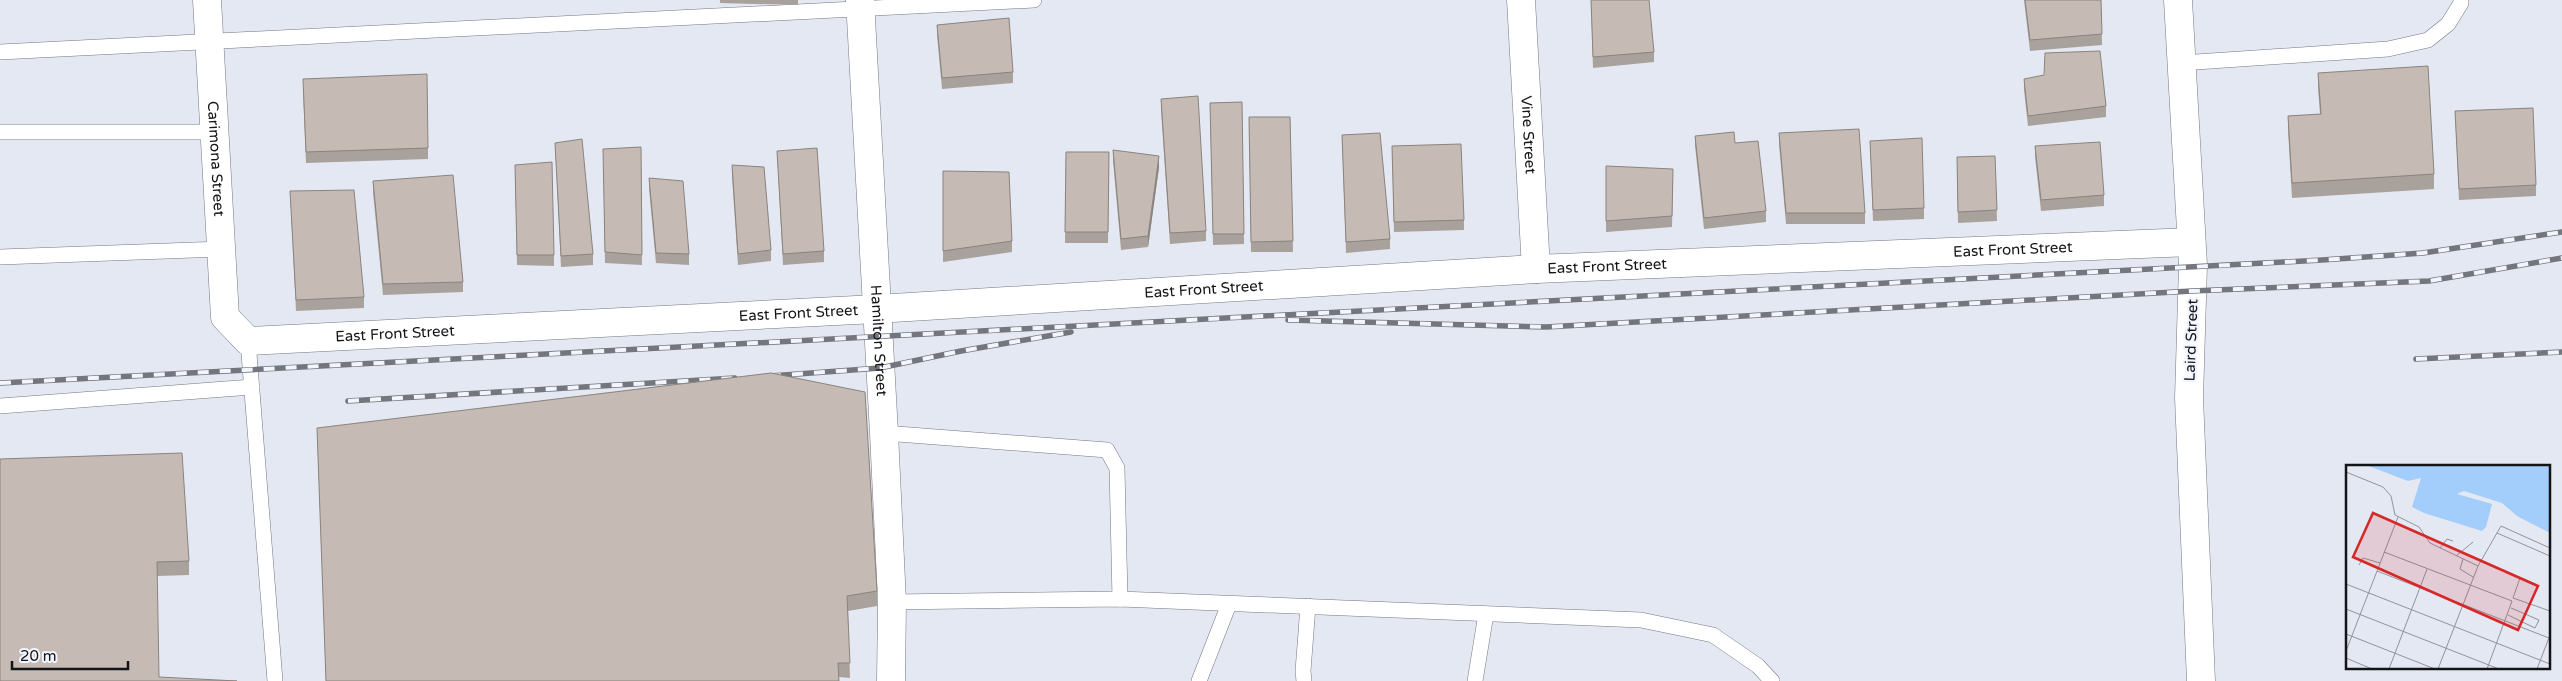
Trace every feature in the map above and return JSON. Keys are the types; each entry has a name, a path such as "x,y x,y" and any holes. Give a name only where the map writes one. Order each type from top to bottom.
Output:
{"street":[{"name":"Carimona Street","path":"207,0 225,317 248,341"},
{"name":"Vine Street","path":"1521,0 1536,269"},
{"name":"Laird Street","path":"2178,0 2193,265 2189,398 2202,681"},
{"name":"Hamilton Street","path":"860,4 892,602 891,681"},
{"name":"East Front Street","path":"248,341 876,309 1536,269 2191,242"}],"lane":[{"path":"0,52 860,4 1034,0"},
{"path":"2181,63 2388,49 2428,40 2448,24 2461,0"},
{"path":"0,132 215,132"},
{"path":"0,257 222,249"},
{"path":"248,341 275,681"},
{"path":"0,406 252,387"},
{"path":"884,434 1107,450 1117,468 1120,599"},
{"path":"892,602 1120,599 1641,620 1713,635 1758,666 1772,681"},
{"path":"1199,681 1229,604"},
{"path":"1304,681 1303,671 1308,606"},
{"path":"1475,681 1486,614"}],"building":[{"path":"1591,0 1649,0 1654,52 1593,57"},
{"path":"2025,0 2101,0 2102,34 2030,40"},
{"path":"1009,18 1013,72 942,78 937,25"},
{"path":"2100,51 2106,106 2028,116 2024,79 2044,75 2045,53"},
{"path":"2428,66 2434,174 2292,183 2288,116 2321,114 2318,73"},
{"path":"427,74 428,148 306,152 303,79"},
{"path":"1198,96 1206,231 1170,233 1161,99"},
{"path":"1242,102 1244,234 1213,234 1210,103"},
{"path":"2533,108 2536,185 2459,189 2455,111"},
{"path":"1249,117 1290,117 1293,241 1251,242"},
{"path":"1859,129 1865,213 1786,213 1779,133"},
{"path":"1734,132 1735,143 1758,141 1766,211 1704,218 1695,136"},
{"path":"1380,133 1390,239 1346,242 1342,135"},
{"path":"1922,138 1924,208 1873,210 1870,141"},
{"path":"582,139 593,254 561,256 555,143"},
{"path":"2100,142 2104,195 2041,200 2035,146"},
{"path":"1461,144 1464,220 1394,222 1392,146"},
{"path":"641,147 642,255 605,252 603,149"},
{"path":"817,148 824,251 783,254 777,151"},
{"path":"1113,150 1159,156 1148,236 1121,239"},
{"path":"1066,152 1109,152 1108,232 1065,232"},
{"path":"1995,156 1997,210 1958,212 1957,157"},
{"path":"552,162 554,255 517,255 515,165"},
{"path":"732,165 764,167 771,250 738,254"},
{"path":"1606,166 1673,169 1672,216 1606,221"},
{"path":"943,171 1009,172 1012,241 943,251"},
{"path":"453,175 463,282 383,284 373,181"},
{"path":"649,178 683,181 689,254 656,253"},
{"path":"354,190 364,297 296,300 290,191"},
{"path":"771,373 865,392 877,591 847,596 850,663 838,663 839,681 326,681 317,428"},
{"path":"182,453 189,561 157,562 159,677 237,681 0,681 0,459"}],"railway":[{"path":"0,383 2322,260 2423,253 2562,232"},
{"path":"1288,320 1546,327 2192,291 2429,281 2562,258"},
{"path":"770,376 880,368 961,351 1071,332"},
{"path":"2416,359 2562,352"},
{"path":"348,401 735,378"}]}
